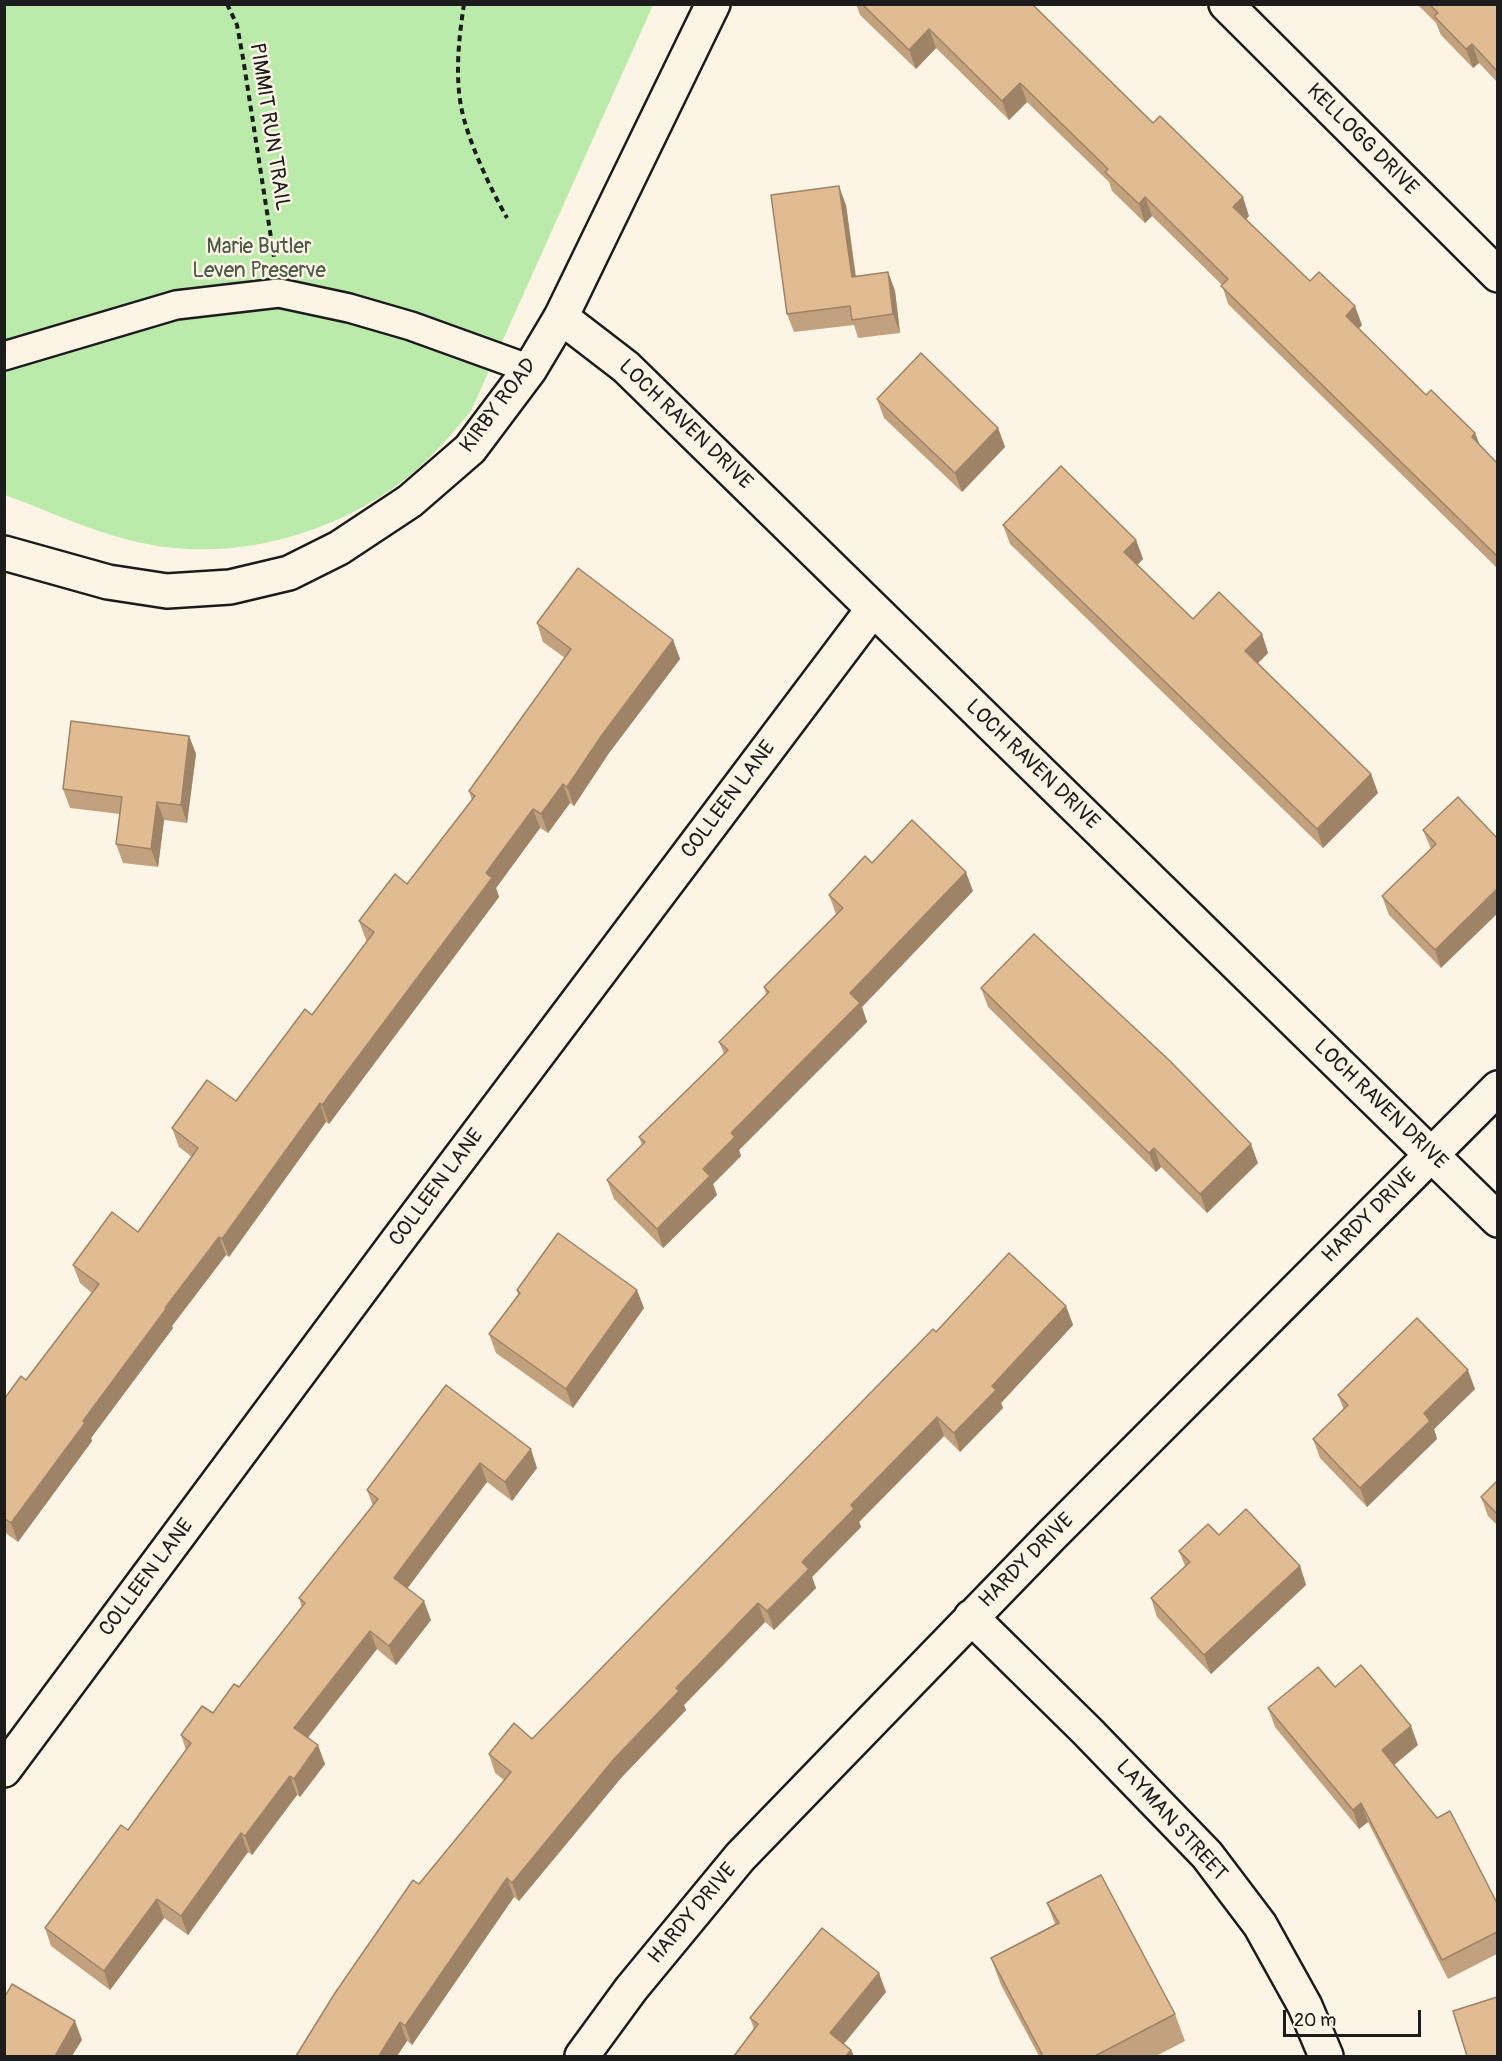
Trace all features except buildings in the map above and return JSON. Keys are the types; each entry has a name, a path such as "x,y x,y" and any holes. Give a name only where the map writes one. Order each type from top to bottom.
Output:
{"street":[{"name":"KIRBY ROAD","path":"4,553 108,582 167,591 230,587 289,573 339,548 410,501 470,449 530,369 561,317 712,4"},
{"name":"KELLOGG DRIVE","path":"1226,4 1497,275"},
{"name":"LOCH RAVEN DRIVE","path":"561,317 626,367 1497,1220"},
{"name":"COLLEEN LANE","path":"4,1770 409,1225 873,609"},
{"name":"HARDY DRIVE","path":"582,2056 631,1989 740,1857 971,1617 1497,1088"},
{"name":"LAYMAN STREET","path":"971,1617 1087,1731 1207,1855 1260,1925 1305,2006 1326,2056"}],"lane":[{"path":"4,356 176,305 279,292 350,308 411,326 530,369"}],"path":[{"name":"PIMMIT RUN TRAIL","path":"227,4 237,25 243,58 279,292"},
{"path":"464,4 458,45 461,107 488,184 507,218"}],"green space":[{"name":"Marie Butler Leven Preserve","path":"4,5 653,5 471,411 415,471 385,494 352,513 280,540 242,547 204,549 166,547 113,536 5,495"}]}
